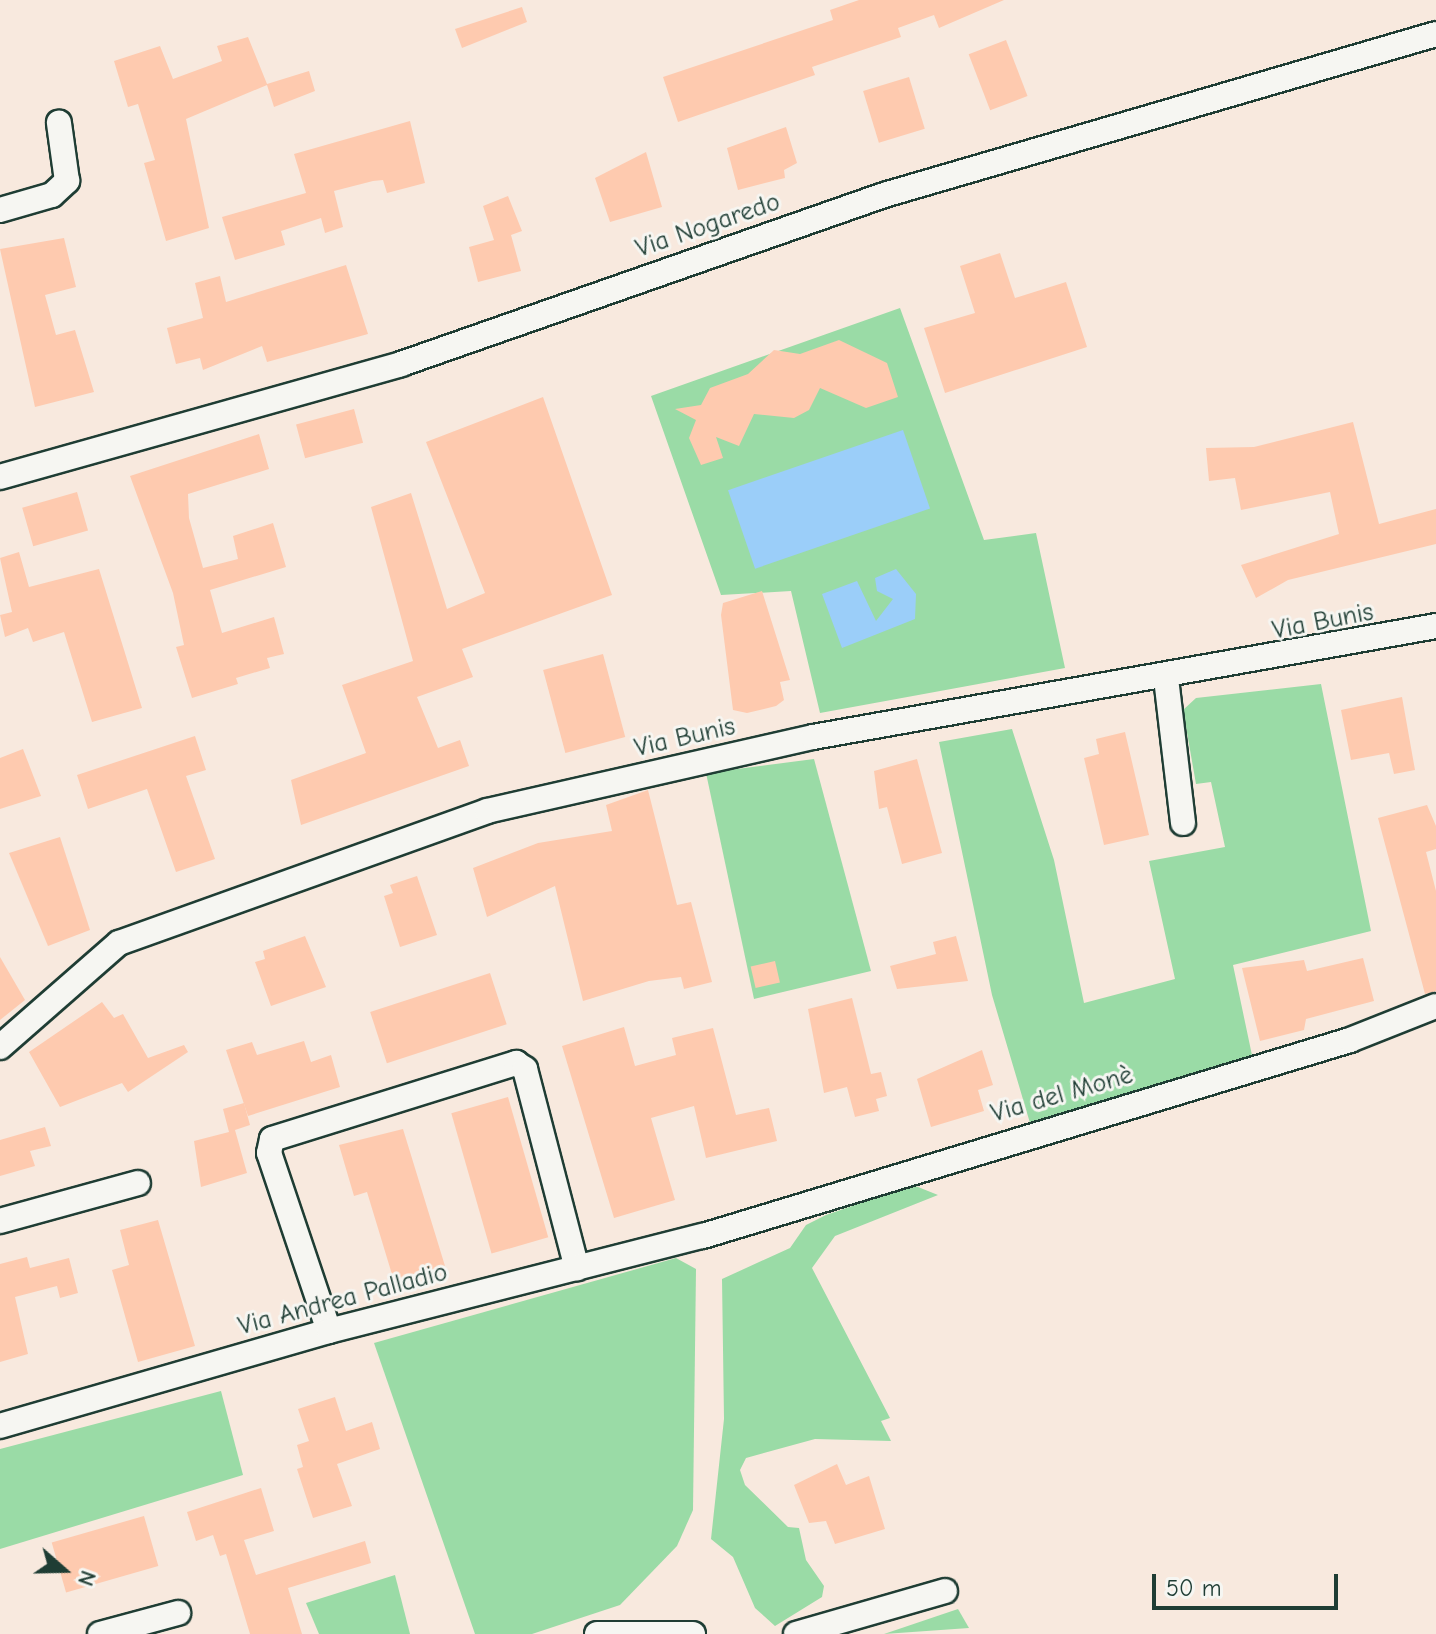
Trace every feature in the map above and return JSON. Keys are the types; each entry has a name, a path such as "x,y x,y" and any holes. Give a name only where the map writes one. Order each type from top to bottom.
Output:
{"street":[{"name":"Via Nogaredo","path":"0,477 401,364 884,195 1436,34"},
{"path":"0,210 52,195 67,181 59,123"},
{"name":"Via Bunis","path":"0,1047 119,943 487,811 813,737 1166,678 1436,626"},
{"path":"1166,678 1183,823"},
{"name":"Via del Monè","path":"703,1236 821,1195 1350,1040 1436,1006"},
{"path":"329,1331 269,1153 272,1139 516,1063 525,1069 577,1268"},
{"path":"0,1221 138,1183"},
{"name":"Via Andrea Palladio","path":"0,1426 329,1331 703,1236"},
{"path":"796,1634 844,1628 945,1591"},
{"path":"100,1634 178,1613"},
{"path":"600,1633 693,1634"}],"green space":[{"path":"900,308 984,540 1036,533 1065,668 820,713 791,591 721,595 651,396"},
{"path":"1321,684 1371,931 1233,965 1253,1060 1030,1123 992,995 939,742 1012,729 1054,860 1084,1003 1175,979 1149,861 1225,847 1211,782 1196,784 1183,710 1196,698"},
{"path":"814,759 871,971 754,999 706,773"},
{"path":"913,1185 938,1195 835,1236 812,1268 890,1418 881,1421 891,1441 815,1439 746,1458 740,1470 745,1485 788,1527 799,1528 806,1560 824,1586 822,1597 775,1626 755,1608 733,1557 711,1539 724,1419 722,1279 790,1248 806,1225 826,1215"},
{"path":"676,1258 696,1269 693,1510 677,1546 620,1605 532,1634 475,1634 374,1343"},
{"path":"221,1391 243,1475 0,1549 0,1449"},
{"path":"395,1575 410,1634 319,1634 306,1603"},
{"path":"958,1609 969,1628 884,1634"}],"water":[{"path":"903,430 930,508 755,569 728,490"},
{"path":"896,569 916,594 915,619 842,648 822,594 857,581 876,621 893,599 877,591 875,578"}],"building":[{"path":"859,0 1004,0 939,28 934,15 898,28 901,37 812,67 815,75 678,122 663,77 833,20 830,10"},
{"path":"522,7 527,22 462,48 455,29"},
{"path":"248,37 267,84 309,71 315,91 274,107 267,85 186,119 209,228 166,241 144,163 155,160 138,104 128,107 114,61 160,46 173,79 222,61 217,46"},
{"path":"1006,40 1028,96 990,110 969,54"},
{"path":"909,77 925,129 879,143 863,91"},
{"path":"410,121 425,183 387,193 383,180 334,191 343,227 325,233 321,218 281,231 285,245 235,260 222,217 306,193 294,154"},
{"path":"786,127 797,163 784,170 785,178 738,190 727,148"},
{"path":"646,152 662,207 610,222 595,178"},
{"path":"508,196 522,231 511,235 521,271 478,282 469,247 494,240 483,206"},
{"path":"64,238 76,287 45,295 56,335 75,330 94,392 35,407 0,249"},
{"path":"1000,253 1015,298 1066,282 1087,347 945,393 924,328 975,313 960,266"},
{"path":"346,265 368,334 267,362 262,346 203,370 200,358 176,364 167,328 203,318 195,283 220,276 226,302"},
{"path":"839,340 887,363 898,397 866,408 820,388 809,410 794,418 754,414 739,446 716,437 723,458 701,465 689,438 696,420 675,409 701,405 710,388 748,374 774,350 800,354"},
{"path":"543,397 612,595 462,649 473,677 417,697 438,748 460,740 469,766 301,825 291,780 366,753 342,685 413,661 371,507 411,493 447,609 485,593 426,442"},
{"path":"354,409 363,443 305,458 296,425"},
{"path":"1353,422 1379,524 1436,509 1436,544 1288,580 1256,598 1241,565 1339,534 1330,492 1241,510 1235,478 1209,481 1206,448 1254,447"},
{"path":"259,434 269,469 188,494 189,518 203,568 238,559 233,536 273,523 286,567 210,590 222,633 274,617 284,654 267,658 270,668 236,678 238,684 192,698 176,647 184,645 173,593 130,476"},
{"path":"77,492 88,530 33,546 22,508"},
{"path":"19,552 29,587 99,569 142,708 92,722 64,632 33,642 28,628 5,637 0,615 12,612 0,558"},
{"path":"762,591 790,680 780,682 784,700 776,706 747,713 733,710 721,615 723,603"},
{"path":"603,654 625,737 565,753 543,670"},
{"path":"1402,697 1415,770 1394,774 1389,753 1351,760 1341,710"},
{"path":"1125,732 1149,835 1104,845 1084,758 1099,754 1096,739"},
{"path":"195,736 206,770 186,776 215,859 176,872 147,789 88,809 77,775"},
{"path":"23,749 41,796 0,809 0,758"},
{"path":"917,759 942,853 902,864 887,807 879,809 874,771"},
{"path":"648,790 677,905 691,902 712,982 684,989 681,977 649,981 583,1001 555,886 487,917 473,868 538,843 612,831 606,805"},
{"path":"1427,805 1436,826 1436,849 1426,852 1436,891 1436,991 1425,994 1378,818"},
{"path":"60,837 90,930 48,946 9,853"},
{"path":"417,876 437,935 400,947 384,896 393,893 390,885"},
{"path":"305,936 326,987 271,1006 255,962 265,959 263,951"},
{"path":"956,936 968,981 897,989 890,966 936,954 933,942"},
{"path":"0,957 25,1000 0,1020"},
{"path":"1363,958 1374,1001 1306,1019 1304,1030 1260,1041 1242,968 1304,960 1307,971"},
{"path":"775,961 780,982 756,988 751,967"},
{"path":"490,973 507,1024 387,1063 370,1012"},
{"path":"852,998 871,1074 881,1072 887,1096 876,1099 879,1111 855,1117 847,1087 824,1093 808,1009"},
{"path":"102,1002 114,1018 123,1014 148,1058 184,1045 188,1052 128,1092 122,1083 60,1107 29,1052"},
{"path":"624,1027 635,1066 676,1055 672,1038 713,1028 736,1115 769,1108 777,1141 706,1158 694,1106 651,1118 675,1200 614,1218 562,1046"},
{"path":"304,1041 311,1062 331,1055 340,1087 248,1116 226,1050 252,1042 257,1055"},
{"path":"982,1050 993,1085 978,1090 984,1111 931,1127 917,1079"},
{"path":"508,1097 548,1237 492,1254 451,1113"},
{"path":"244,1103 250,1125 235,1130 247,1173 201,1187 194,1141 229,1132 223,1109"},
{"path":"45,1127 51,1146 30,1151 35,1166 0,1176 0,1140"},
{"path":"403,1129 445,1266 394,1281 367,1192 354,1196 339,1145"},
{"path":"158,1220 195,1346 138,1362 112,1270 129,1265 120,1230"},
{"path":"27,1257 30,1268 69,1258 78,1293 60,1298 57,1286 15,1297 28,1354 0,1362 0,1264"},
{"path":"335,1397 346,1431 372,1422 380,1449 337,1464 352,1506 313,1518 297,1469 303,1467 297,1445 309,1441 298,1409"},
{"path":"837,1464 846,1485 869,1476 885,1529 835,1544 826,1521 809,1523 794,1485"},
{"path":"261,1488 274,1531 244,1540 256,1575 365,1541 371,1563 288,1588 302,1634 250,1634 226,1554 220,1556 213,1535 196,1541 187,1512"},
{"path":"144,1516 158,1566 66,1592 52,1542"}]}
